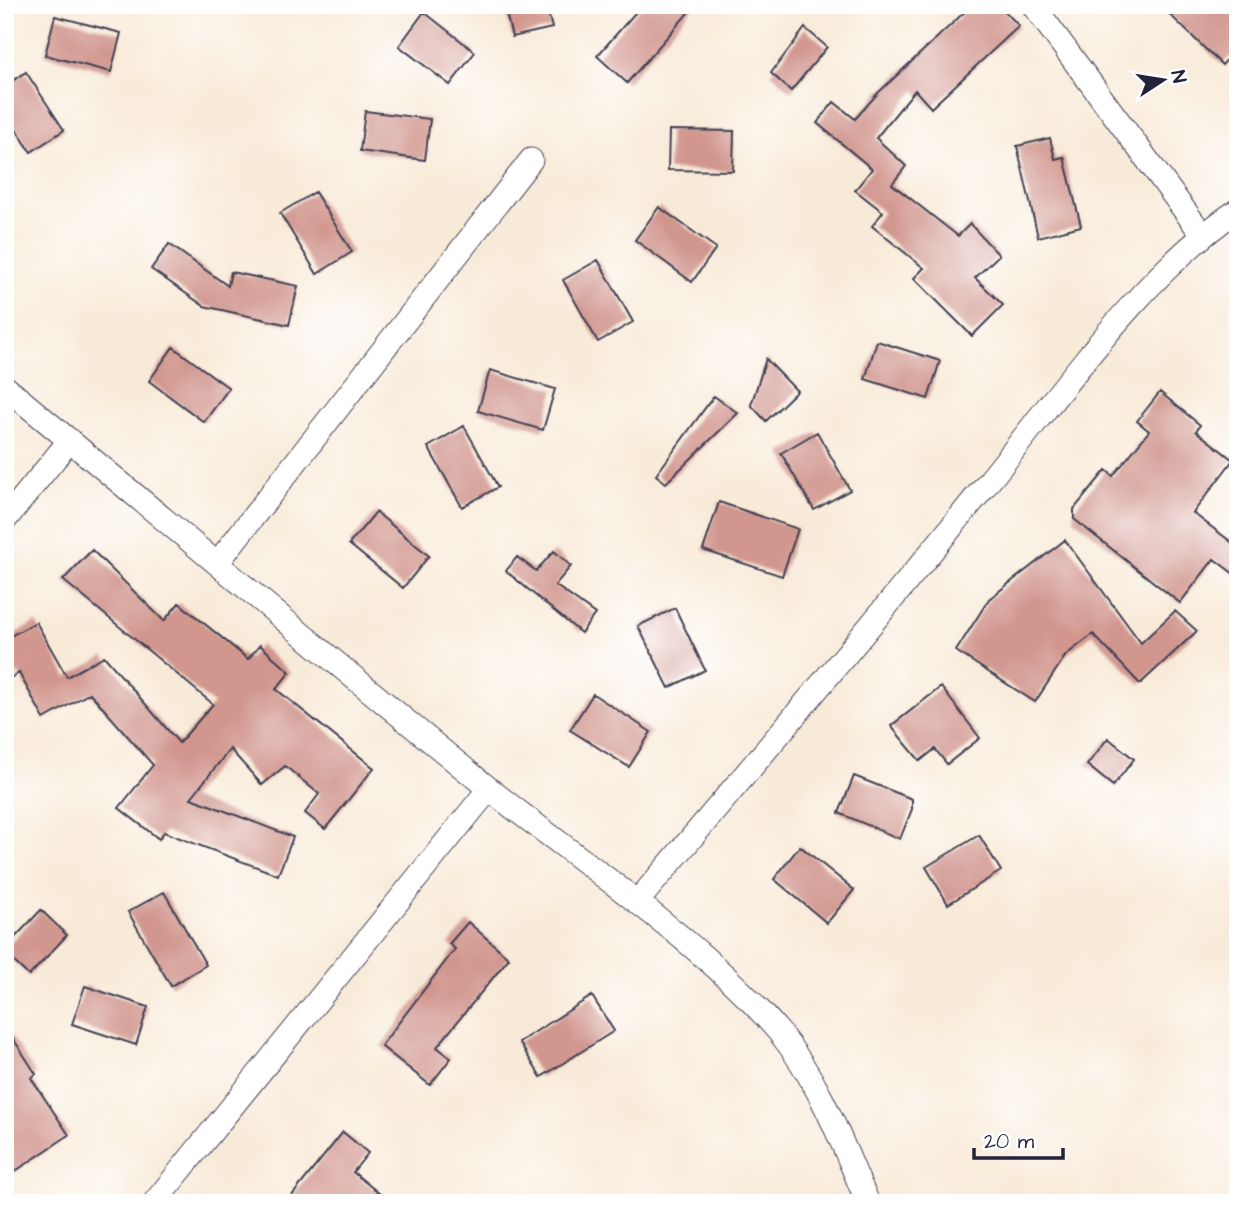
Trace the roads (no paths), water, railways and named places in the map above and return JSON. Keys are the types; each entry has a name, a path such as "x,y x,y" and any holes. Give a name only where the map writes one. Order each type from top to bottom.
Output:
{"street":[{"path":"1033,5 1202,234"},
{"path":"218,562 531,160"},
{"path":"637,902 878,618 1116,325 1202,234 1238,210"},
{"path":"5,387 489,789 637,902 738,989 780,1034 822,1097 868,1203"},
{"path":"5,520 70,440"},
{"path":"153,1203 489,789"}]}
